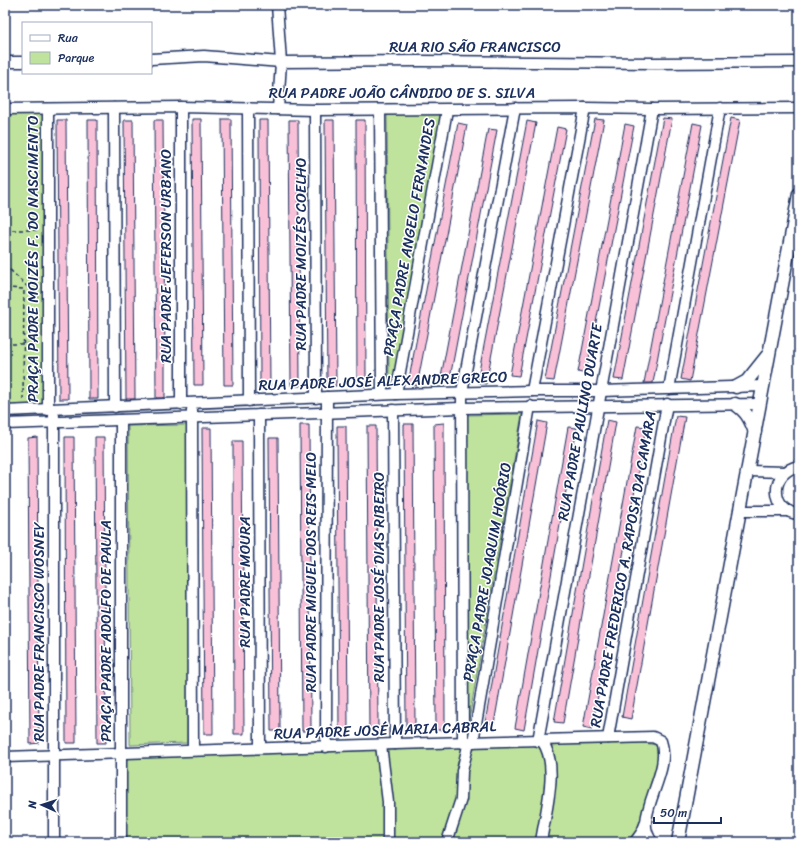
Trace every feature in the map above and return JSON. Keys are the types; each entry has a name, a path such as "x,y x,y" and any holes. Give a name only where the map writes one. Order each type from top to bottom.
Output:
{"main road":[{"path":"678,842 799,194"},
{"path":"736,387 747,381 770,352"},
{"path":"735,404 745,410 755,432"}],"street":[{"path":"277,5 281,62 278,109"},
{"name":"RUA RIO SÃO FRANCISCO","path":"152,59 204,56 281,62 799,62"},
{"path":"5,62 22,62"},
{"name":"RUA PADRE JOÃO CÂNDIDO DE S. SILVA","path":"5,109 181,107 316,110 799,108"},
{"name":"RUA PADRE JEFERSON URBANO","path":"181,107 186,404"},
{"path":"114,108 115,407"},
{"path":"248,108 248,401"},
{"name":"PRAÇA PADRE JOAQUIM HOÓRIO","path":"468,742 461,408 462,392 515,108"},
{"path":"532,391 585,108"},
{"path":"669,389 720,108"},
{"name":"PRAÇA PADRE MOIZÉS F. DO NASCIMENTO","path":"48,109 51,410 54,422"},
{"name":"RUA PADRE PAULINO DUARTE","path":"540,741 598,406 652,109"},
{"name":"RUA PADRE MOIZÉS COELHO","path":"316,110 316,398"},
{"name":"PRAÇA PADRE ANGELO FERNANDES","path":"380,110 382,394"},
{"name":"PRAÇA PADRE ANGELO FERNANDES","path":"396,394 447,110"},
{"name":"RUA PADRE JOSÉ ALEXANDRE GRECO","path":"5,411 382,394 601,391 763,386"},
{"name":"RUA PADRE MIGUEL DOS REIS MELO","path":"326,747 327,397"},
{"path":"186,404 192,417 193,750"},
{"name":"RUA PADRE FREDERICO A. RAPOSA DA CAMARA","path":"608,738 667,404"},
{"name":"RUA PADRE JOSÉ ALEXANDRE GRECO","path":"5,424 530,406 760,404"},
{"name":"PRAÇA PADRE JOAQUIM HOÓRIO","path":"468,742 530,406"},
{"name":"RUA PADRE JOSÉ DIAS RIBEIRO","path":"393,410 395,744"},
{"name":"RUA PADRE MOURA","path":"259,415 260,748"},
{"name":"PRAÇA PADRE ADOLFO DE PAULA","path":"121,420 121,842"},
{"name":"RUA PADRE FRANCISCO WOSNEY","path":"54,422 54,842"},
{"path":"788,511 778,500 777,485 780,477 785,472 799,466"},
{"path":"748,471 785,472"},
{"path":"741,511 788,511 799,514"},
{"name":"RUA PADRE JOSÉ MARIA CABRAL","path":"5,757 395,744 637,737 656,738 660,741 663,748 661,766 646,822"},
{"path":"540,741 547,748 551,768 541,842"},
{"path":"447,842 462,799 462,771 468,742"},
{"path":"381,745 388,802 388,842"},
{"path":"636,842 646,822"},
{"path":"646,822 648,834 652,842"}],"path":[{"path":"5,230 41,230"},
{"path":"5,265 41,300 41,292"},
{"path":"5,288 24,289 23,404"},
{"path":"5,344 42,344"}],"green space":[{"path":"5,113 43,113 43,405 5,407"},
{"path":"387,114 441,114 392,387 389,387"},
{"path":"522,414 467,731 467,415"},
{"path":"188,425 187,743 130,745 128,426"},
{"path":"638,742 656,745 659,753 651,791 638,829 626,842 126,842 126,758"}],"building":[{"path":"663,118 672,119 623,380 614,379"},
{"path":"731,118 740,120 690,381 681,379"},
{"path":"192,119 201,119 203,385 194,385"},
{"path":"222,119 231,119 233,385 224,385"},
{"path":"595,119 604,120 554,381 545,380"},
{"path":"57,120 66,120 68,399 59,399"},
{"path":"88,120 97,120 98,399 89,399"},
{"path":"124,120 133,120 135,399 126,399"},
{"path":"154,120 163,120 165,398 156,398"},
{"path":"259,120 268,120 270,386 260,386"},
{"path":"289,120 298,120 300,386 291,386"},
{"path":"325,120 334,120 336,386 327,386"},
{"path":"356,120 365,120 366,386 357,386"},
{"path":"527,121 536,123 486,384 477,382"},
{"path":"458,123 467,125 417,386 408,384"},
{"path":"693,123 702,125 653,383 644,383"},
{"path":"625,124 634,126 586,374 578,372"},
{"path":"557,127 566,129 519,376 510,375"},
{"path":"488,129 497,130 450,378 441,377"},
{"path":"676,416 685,417 631,719 622,717"},
{"path":"607,420 616,422 563,723 554,722"},
{"path":"538,421 547,423 494,724 485,723"},
{"path":"444,423 445,730 436,730 434,424"},
{"path":"404,424 413,424 415,730 406,730"},
{"path":"300,425 309,425 311,731 302,731"},
{"path":"337,426 346,426 348,732 339,732"},
{"path":"367,426 376,426 378,732 369,732"},
{"path":"637,426 646,427 592,729 583,727"},
{"path":"568,427 577,428 524,730 515,728"},
{"path":"202,428 211,428 213,734 204,734"},
{"path":"37,437 39,743 30,744 28,438"},
{"path":"65,437 74,437 76,743 66,743"},
{"path":"95,437 104,437 106,743 97,743"},
{"path":"269,438 278,438 280,731 271,731"},
{"path":"233,441 242,441 244,734 234,734"}]}
